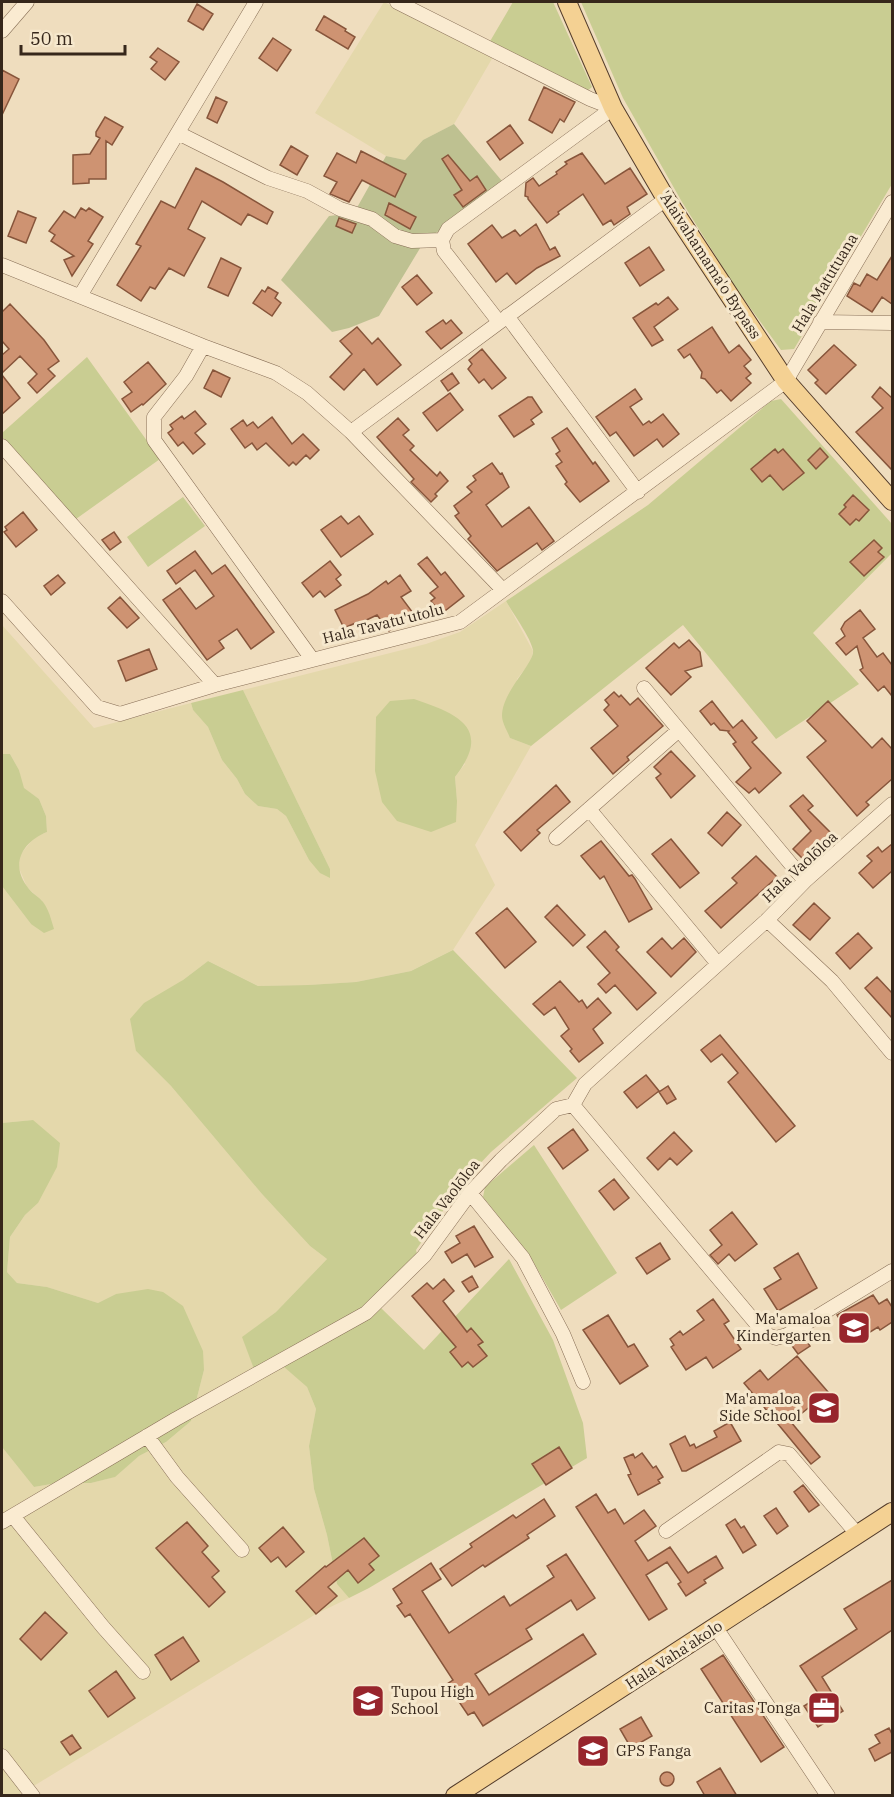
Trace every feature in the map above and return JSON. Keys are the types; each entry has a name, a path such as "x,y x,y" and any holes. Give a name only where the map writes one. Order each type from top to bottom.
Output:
{"main road":[{"name":"'Alaivahamama'o Bypass","path":"567,2 613,108 666,200 786,381 892,501"},
{"name":"Hala Vaha'akolo","path":"459,1794 892,1512"}],"street":[{"path":"2,31 27,2"},
{"path":"80,296 255,2"},
{"path":"397,2 590,99 613,108"},
{"path":"613,108 448,229 442,240 444,251 503,319 638,492"},
{"path":"178,133 268,178 307,191 340,209 372,219 395,236 412,240 442,240"},
{"path":"351,432 666,200"},
{"name":"Hala Matutuana","path":"786,381 892,202"},
{"path":"2,265 276,373 307,393 351,432 503,590"},
{"path":"820,322 892,323"},
{"path":"203,346 186,376 154,417 154,440 312,659"},
{"name":"Hala Tavatu'utolu","path":"2,601 97,707 120,714 215,685 460,622 786,381"},
{"path":"2,446 215,685"},
{"path":"644,688 805,881"},
{"path":"556,838 679,730"},
{"path":"589,809 718,964"},
{"name":"Hala Vaolōloa","path":"7,1519 147,1436 366,1312 424,1256 470,1193 501,1160 556,1109 573,1105 585,1084 767,920 805,881 890,813"},
{"path":"767,920 832,981 892,1053"},
{"path":"573,1105 765,1334 776,1338 787,1335 892,1271"},
{"path":"470,1193 523,1258 563,1334 583,1382"},
{"path":"147,1436 177,1477 242,1550"},
{"path":"666,1531 779,1452 789,1454 858,1535"},
{"path":"7,1519 143,1672"},
{"path":"716,1628 828,1796"},
{"path":"2,1756 33,1796"}],"shaded area":[{"path":"384,2 493,57 454,124 423,140 405,160 386,156 315,113"},
{"path":"506,601 533,651 531,661 517,679 510,738 531,746 475,845 495,885 453,950 411,971 356,982 308,985 258,986 208,961 183,980 136,1051 171,1086 262,1194 310,1246 327,1259 276,1312 243,1337 283,1365 307,1387 316,1409 309,1446 314,1489 327,1535 337,1584 349,1598 316,1614 32,1787 16,1796 2,1795 2,1447 34,1487 57,1483 91,1483 114,1477 139,1456 166,1442 191,1421 204,1370 116,1294 98,1303 47,1287 17,1283 7,1272 10,1237 25,1215 38,1203 33,1120 2,1123 2,886 31,924 42,901 27,887 19,868 19,856 35,837 47,832 46,816 39,799 23,788 19,770 10,754 2,754 2,625 94,728 191,703 193,710 208,727 222,760 245,794 258,806 277,809 286,816 309,860 330,877 330,869 243,690 426,644 460,632","holes":["414,699 465,764 455,777 457,801"]}],"green space":[{"path":"513,2 553,2 592,87 586,92 489,43"},
{"path":"581,2 892,2 892,184 794,349 781,350 735,287 682,202 623,98"},
{"path":"454,124 502,181 468,212 425,240 379,316 332,332 281,280 329,216 354,213 386,156 405,160 423,140"},
{"path":"87,357 160,459 76,519 2,437 2,433"},
{"path":"781,399 892,524 892,553 813,633 859,684 776,739 683,625 531,746 510,738 502,719 503,707 529,662 533,650 506,601 648,505 771,401"},
{"path":"183,497 205,526 148,567 127,537"},
{"path":"243,690 330,869 330,878 320,873 309,860 286,816 277,809 258,806 245,794 222,760 208,727 193,710 191,703"},
{"path":"414,699 456,717 465,725 470,735 471,746 466,760 455,777 456,822 431,832 397,821 382,802 375,771 376,717 390,701"},
{"path":"2,754 10,754 19,770 24,788 39,799 46,816 47,832 38,836 25,848 19,863 23,880 43,902 50,915 54,929 44,933 31,924 2,886"},
{"path":"453,950 577,1078 491,1152 462,1183 416,1250 420,1266 380,1307 424,1350 509,1259 553,1340 583,1423 587,1458 349,1598 337,1584 327,1535 314,1489 309,1446 316,1409 307,1387 283,1366 254,1369 242,1337 276,1312 327,1259 310,1246 262,1194 171,1086 136,1051 130,1019 144,1003 183,980 208,961 258,986 308,985 356,982 411,971"},
{"path":"33,1120 60,1143 57,1167 38,1203 25,1215 10,1237 7,1272 17,1283 47,1287 98,1303 116,1294 148,1289 163,1292 183,1306 203,1351 204,1370 191,1421 166,1442 139,1456 115,1477 91,1483 57,1483 34,1487 2,1447 2,1123"},
{"path":"534,1145 617,1273 561,1310 531,1258 483,1197 485,1187"}],"building":[{"path":"197,4 213,14 203,30 188,21"},
{"path":"324,16 355,37 348,49 316,30"},
{"path":"273,38 291,50 277,71 259,58"},
{"path":"158,48 179,62 165,80 151,69 157,62 150,57"},
{"path":"2,70 19,79 2,115"},
{"path":"544,87 575,102 564,122 560,119 552,133 529,120"},
{"path":"216,97 227,102 217,123 207,118"},
{"path":"105,117 123,127 112,145 106,141 106,179 89,179 89,183 73,184 73,155 90,154 100,138 96,136 96,132"},
{"path":"510,125 523,143 500,160 487,142"},
{"path":"291,146 308,156 297,175 280,165"},
{"path":"361,151 406,174 395,197 362,180 349,202 330,194 337,182 324,176 337,153 356,163"},
{"path":"582,153 605,184 630,168 647,194 627,207 630,214 614,225 611,220 603,225 583,194 547,223 525,196 526,183 533,178 539,186 557,174 556,172 567,164 565,162"},
{"path":"448,155 470,181 477,176 486,190 463,207 454,195 462,190 442,159"},
{"path":"196,168 273,212 267,224 248,214 241,225 202,201 188,229 205,238 184,276 169,268 155,289 150,287 141,301 117,285 141,246 136,244 161,201 175,208"},
{"path":"389,203 416,217 410,229 385,215"},
{"path":"81,208 86,211 89,208 103,217 88,241 93,244 72,276 64,260 74,256 51,241 55,235 49,231 64,211 75,218"},
{"path":"18,211 36,218 26,243 8,236"},
{"path":"339,218 356,224 352,233 336,226"},
{"path":"536,224 550,250 555,247 560,256 537,268 516,284 507,273 496,282 468,244 492,225 502,238 515,230 520,236"},
{"path":"649,247 664,270 640,286 625,263"},
{"path":"892,256 892,304 882,297 872,312 847,296 854,283 860,286 867,274 877,280"},
{"path":"221,258 241,268 228,296 208,287"},
{"path":"417,275 432,293 417,305 402,287"},
{"path":"268,287 278,293 275,298 281,303 272,316 253,303 262,290 265,292"},
{"path":"668,297 678,309 654,327 663,340 652,346 633,318"},
{"path":"10,304 44,340 59,361 48,369 55,376 37,393 28,383 37,374 20,356 2,373 2,355 9,349 2,341 2,312"},
{"path":"443,320 446,324 451,320 462,333 441,349 426,332"},
{"path":"357,327 372,344 378,338 401,365 377,385 364,369 344,390 330,377 352,354 340,341"},
{"path":"712,327 729,353 739,345 751,360 744,366 751,374 746,378 751,383 731,401 721,390 717,393 705,379 701,378 702,372 690,354 684,358 678,350"},
{"path":"834,345 856,365 826,394 815,383 818,380 808,370"},
{"path":"482,349 506,378 492,389 484,379 479,383 468,369 472,364 469,360"},
{"path":"148,362 166,384 143,405 131,412 122,399 132,392 124,382"},
{"path":"213,370 230,378 221,397 204,388"},
{"path":"452,373 459,383 448,391 441,381"},
{"path":"2,375 20,398 2,414"},
{"path":"880,387 892,398 892,470 856,432 883,408 872,397"},
{"path":"635,389 642,399 630,407 643,425 649,421 651,423 663,414 679,434 663,447 657,439 634,456 616,432 610,436 596,417"},
{"path":"450,393 463,410 437,431 423,413"},
{"path":"528,397 532,397 542,412 531,420 534,424 514,437 499,416"},
{"path":"195,411 206,424 195,433 205,444 193,454 183,442 178,446 168,433 173,429 170,425 182,416 184,419"},
{"path":"272,417 292,444 303,434 319,450 310,459 306,455 296,465 293,462 289,466 266,443 257,450 252,443 245,448 231,429 243,420 247,426 253,422 258,428"},
{"path":"398,418 409,430 403,435 414,446 410,450 437,476 440,472 448,481 435,494 437,496 431,502 411,482 414,479 377,437"},
{"path":"567,428 593,464 595,462 609,481 580,502 565,484 567,482 556,466 562,462 556,454 560,451 552,438"},
{"path":"820,448 828,457 816,469 808,460"},
{"path":"775,449 778,453 783,449 804,473 783,490 770,475 762,482 751,469"},
{"path":"492,463 500,474 502,473 509,487 486,505 502,527 529,507 554,541 542,550 537,543 497,571 468,539 471,536 455,516 459,513 454,506 472,492 467,487 476,480 473,476"},
{"path":"853,495 869,510 859,521 856,519 850,525 839,514"},
{"path":"23,512 37,530 16,547 4,532 7,530 5,527"},
{"path":"341,516 348,524 359,516 373,534 341,557 321,530"},
{"path":"114,532 121,542 110,550 102,540"},
{"path":"874,540 882,548 878,552 884,557 864,576 850,562"},
{"path":"195,551 212,574 225,565 274,632 251,649 237,629 219,641 224,648 207,660 163,600 180,588 196,609 214,596 195,570 176,584 167,571"},
{"path":"427,557 441,575 445,572 464,596 441,614 431,601 435,598 430,593 438,587 418,564"},
{"path":"330,561 341,575 336,579 341,585 325,597 320,591 313,597 302,583"},
{"path":"58,575 65,583 51,595 44,586"},
{"path":"400,575 411,591 401,597 413,613 389,631 377,615 344,628 335,610 368,594 386,581 388,584"},
{"path":"120,597 139,618 127,628 108,608"},
{"path":"860,610 875,629 863,638 877,657 883,653 892,665 892,696 884,686 878,691 860,670 863,668 857,646 846,655 836,643 845,636 841,629 845,622"},
{"path":"689,640 700,652 702,666 685,671 691,677 671,695 646,668 674,643 679,648"},
{"path":"149,649 157,669 126,681 118,661"},
{"path":"614,692 619,697 621,695 630,705 638,698 663,726 627,757 629,760 613,774 591,748 618,726 604,710 609,705 605,700"},
{"path":"712,701 733,728 742,720 757,738 752,742 781,773 759,793 755,788 749,793 736,782 751,768 733,744 736,742 729,731 720,730 714,723 711,725 700,711"},
{"path":"828,701 872,748 882,738 892,749 892,779 866,802 869,805 857,816 807,757 826,741 807,721"},
{"path":"671,751 695,776 671,798 656,778 661,774 654,767"},
{"path":"556,785 570,802 537,830 540,833 521,851 504,832"},
{"path":"803,795 813,806 808,810 831,833 804,860 793,849 811,831 790,806"},
{"path":"727,812 741,825 722,846 708,833"},
{"path":"671,839 699,873 680,888 652,854"},
{"path":"601,841 629,876 632,875 635,879 652,909 629,922 604,876 600,879 581,856"},
{"path":"892,844 892,871 873,888 859,873 872,861 867,856 878,847 882,852"},
{"path":"756,856 777,877 721,928 705,911 737,883 732,878"},
{"path":"814,903 830,918 810,940 793,925"},
{"path":"557,905 585,935 573,946 545,917"},
{"path":"507,908 536,942 505,968 476,933"},
{"path":"605,931 619,947 616,950 656,993 637,1010 615,985 606,993 598,984 610,973 587,947"},
{"path":"858,933 872,948 850,969 836,953"},
{"path":"662,938 672,949 684,938 696,952 671,977 647,952"},
{"path":"877,977 892,993 892,1018 865,988"},
{"path":"560,981 579,1002 582,1000 587,1008 598,998 611,1013 593,1029 603,1043 579,1062 561,1036 569,1029 555,1007 544,1015 533,1004"},
{"path":"720,1035 795,1126 776,1142 728,1082 738,1073 722,1054 711,1062 701,1050"},
{"path":"646,1075 659,1091 637,1108 624,1092"},
{"path":"668,1086 676,1099 667,1104 659,1092"},
{"path":"573,1129 588,1150 563,1169 548,1148"},
{"path":"674,1132 692,1151 677,1165 670,1158 658,1170 647,1158"},
{"path":"614,1179 629,1198 614,1210 599,1191"},
{"path":"732,1212 757,1244 735,1261 729,1254 718,1264 710,1255 722,1245 710,1230"},
{"path":"474,1226 493,1257 475,1267 467,1254 452,1263 445,1252 460,1243 456,1236"},
{"path":"660,1243 670,1259 647,1274 636,1258"},
{"path":"798,1253 817,1288 778,1311 764,1289 781,1279 774,1268"},
{"path":"472,1276 478,1287 469,1292 462,1282"},
{"path":"444,1279 454,1291 443,1301 467,1332 471,1328 483,1342 478,1345 487,1356 473,1367 468,1362 462,1367 450,1352 456,1347 412,1296 427,1283 433,1289"},
{"path":"873,1295 879,1304 887,1299 892,1307 892,1322 880,1330 878,1327 854,1342 837,1315"},
{"path":"713,1299 729,1321 724,1324 741,1349 713,1368 706,1357 686,1370 671,1347 674,1345 670,1339 680,1331 683,1335 704,1320 697,1311"},
{"path":"608,1315 628,1347 634,1344 648,1366 620,1384 583,1330"},
{"path":"803,1336 810,1346 798,1354 790,1343"},
{"path":"797,1356 828,1392 791,1422 820,1457 811,1464 744,1383 760,1370 768,1380"},
{"path":"730,1422 741,1441 686,1471 682,1471 670,1444 685,1436 690,1446 694,1444 696,1448 717,1437 714,1431"},
{"path":"559,1447 572,1468 546,1485 532,1464"},
{"path":"642,1453 653,1468 656,1466 663,1477 658,1480 660,1483 638,1495 628,1475 631,1474 624,1458 633,1454 635,1458"},
{"path":"803,1485 819,1505 809,1512 794,1492"},
{"path":"596,1494 608,1513 615,1509 624,1524 644,1510 656,1526 635,1541 648,1561 670,1547 688,1573 716,1556 723,1568 704,1580 706,1583 686,1596 678,1584 681,1582 667,1562 646,1575 667,1609 649,1620 576,1507"},
{"path":"544,1499 555,1516 527,1535 529,1538 452,1586 440,1569 472,1547 470,1544 513,1515 516,1518"},
{"path":"776,1508 788,1526 777,1534 764,1516"},
{"path":"735,1519 741,1528 744,1526 756,1545 743,1553 726,1525"},
{"path":"187,1522 208,1546 202,1552 219,1571 212,1577 225,1592 209,1607 156,1548"},
{"path":"283,1527 304,1552 286,1567 278,1557 271,1562 259,1548"},
{"path":"364,1538 379,1556 369,1564 374,1570 358,1583 348,1570 328,1587 337,1596 316,1614 296,1591 325,1566"},
{"path":"566,1554 595,1598 577,1610 571,1600 526,1629 532,1639 475,1674 489,1695 583,1634 596,1654 483,1726 474,1712 468,1715 447,1684 453,1680 410,1614 405,1617 397,1606 402,1603 393,1589 431,1563 441,1579 422,1591 449,1633 504,1596 510,1606 554,1577 547,1566"},
{"path":"892,1580 892,1630 822,1677 843,1711 818,1727 804,1706 820,1696 800,1666 857,1629 844,1609"},
{"path":"45,1612 67,1633 41,1660 20,1639"},
{"path":"183,1637 199,1661 171,1680 155,1655"},
{"path":"723,1655 784,1747 761,1762 701,1669"},
{"path":"116,1671 135,1698 108,1717 89,1691"},
{"path":"641,1717 652,1736 631,1748 620,1729"},
{"path":"889,1728 892,1734 892,1752 875,1761 869,1749 880,1743 875,1735"},
{"path":"72,1735 81,1748 70,1755 61,1742"},
{"path":"720,1768 737,1796 705,1796 697,1782"},
{"path":"664,1772 670,1772 674,1779 670,1786 664,1786 660,1782 660,1776"}],"place":[{"name":"Ma'amaloa Kindergarten","path":"854,1328"},
{"name":"Ma'amaloa Side School","path":"824,1408"},
{"name":"Tupou High School","path":"368,1701"},
{"name":"Caritas Tonga","path":"824,1708"},
{"name":"GPS Fanga","path":"593,1751"}]}
